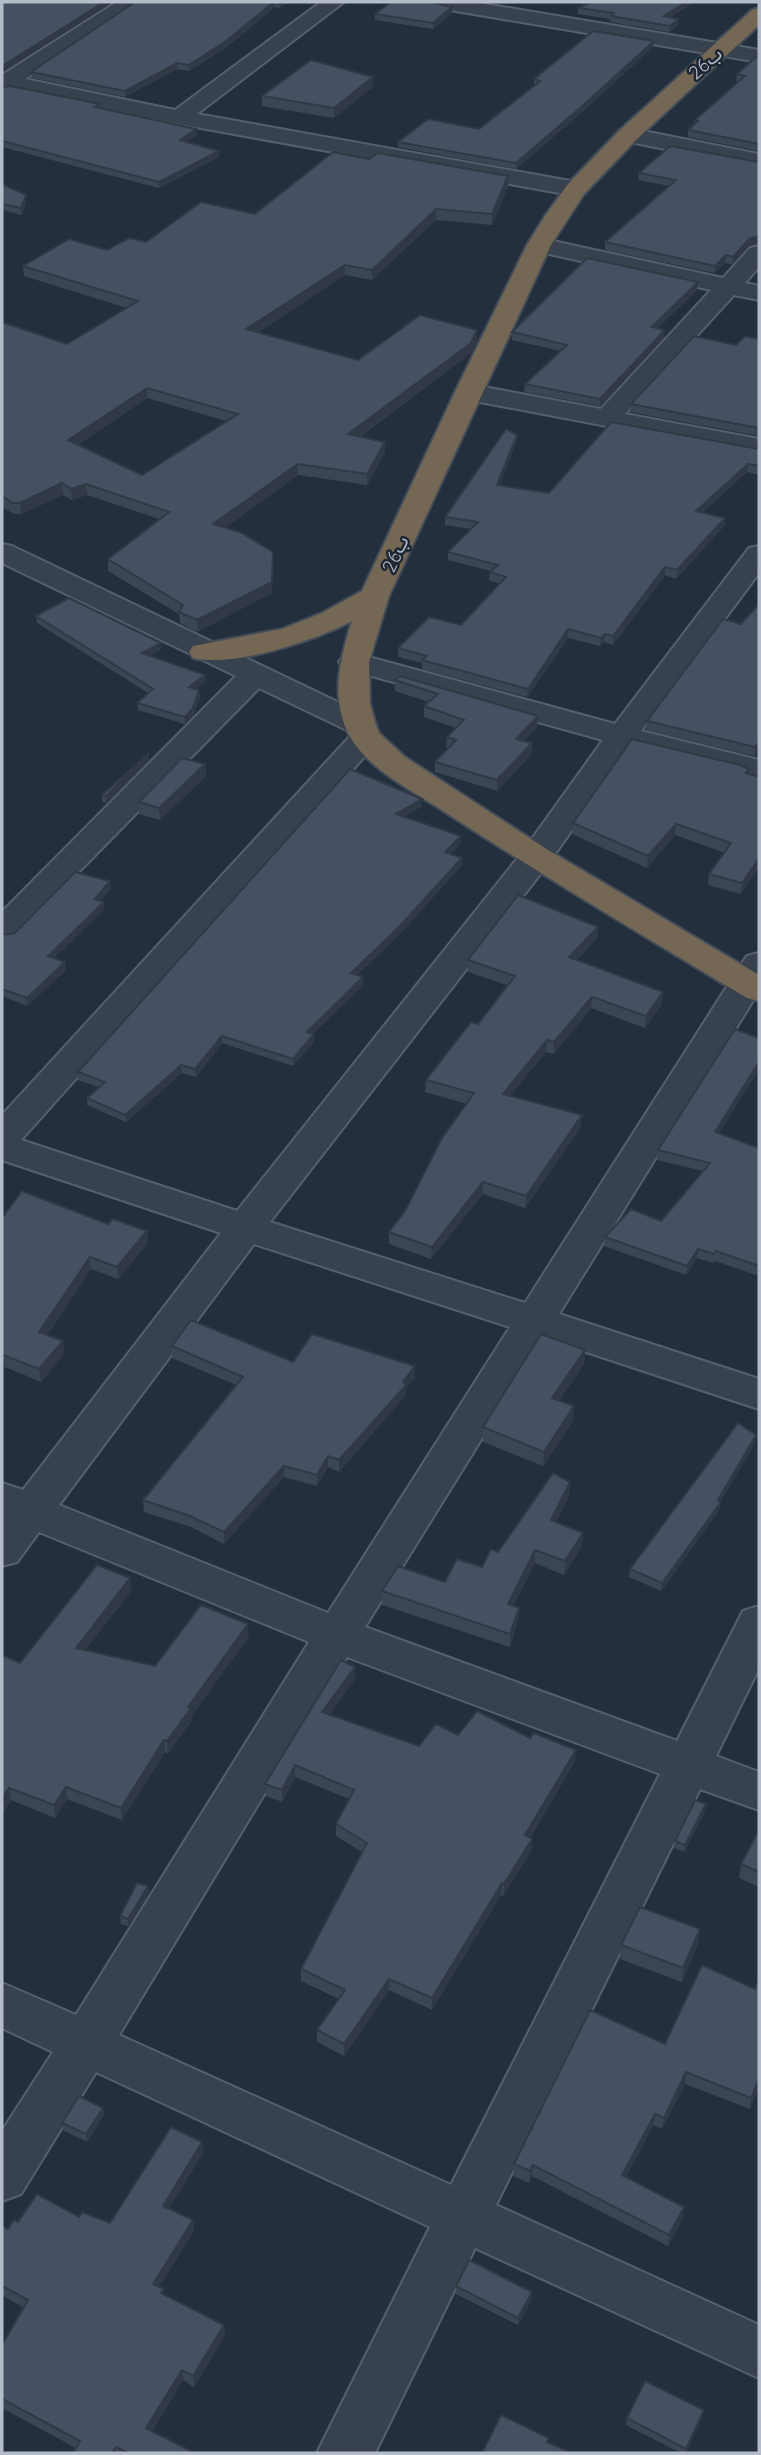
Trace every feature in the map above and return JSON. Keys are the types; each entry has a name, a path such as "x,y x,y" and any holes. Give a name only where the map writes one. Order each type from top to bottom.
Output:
{"highway":[{"name":"26ب","path":"363,731 355,705 354,662 374,596 539,245 576,189 628,135 759,14"},
{"path":"204,652 258,646 292,638 327,624 374,596"},
{"path":"363,731 394,764 536,857 755,978"}],"street":[{"path":"4,82 131,2"},
{"path":"179,117 334,2"},
{"path":"438,2 521,8 759,56"},
{"path":"4,82 179,117 576,189"},
{"path":"628,135 759,161"},
{"path":"539,245 759,293"},
{"path":"606,419 759,253"},
{"path":"468,392 759,447"},
{"path":"2,552 204,652 255,674 363,731 2,1138"},
{"path":"2,1550 17,1505 244,1229 536,857 622,736 759,554"},
{"path":"354,662 622,736 759,769"},
{"path":"2,931 255,674"},
{"path":"2,2177 86,2045 337,1634 755,978"},
{"path":"2,1147 244,1229 537,1320 759,1394"},
{"path":"17,1505 337,1634 759,1791"},
{"path":"345,2453 759,1623"},
{"path":"2,2005 759,2351"}],"building":[{"path":"2,2 104,2 2,66"},
{"path":"135,2 274,2 226,41 189,65 177,63 125,91 31,72"},
{"path":"391,2 430,2 452,7 433,23 375,14"},
{"path":"591,2 686,2 664,16 678,19 670,26 578,8"},
{"path":"593,31 654,41 516,163 398,142 428,119 479,129 540,81 534,79"},
{"path":"759,57 759,144 688,130 698,121 695,120 745,76 737,74"},
{"path":"311,60 373,77 334,108 262,96"},
{"path":"10,86 100,104 95,107 196,129 180,140 219,151 159,182 2,141 2,87"},
{"path":"670,146 759,162 759,236 749,239 733,257 726,255 715,266 605,242 676,180 639,173"},
{"path":"333,152 369,159 378,153 508,176 492,214 436,209 372,270 345,265 246,329 358,360 420,315 477,330 471,343 348,434 385,442 367,474 298,464 213,524 240,532 273,552 272,582 197,620 179,612 183,605 108,559 169,512 86,484 71,489 62,483 20,503 13,503 2,496 2,322 67,344 138,301 23,266 69,239 107,250 129,238 146,242 201,202 255,214","holes":["147,388 238,414 142,475 68,440"]},
{"path":"2,184 26,195 21,208 2,204"},
{"path":"587,258 698,282 652,327 665,330 600,399 525,384 567,345 512,332"},
{"path":"694,336 736,345 745,336 759,339 759,428 631,404"},
{"path":"611,422 759,449 759,466 748,464 696,511 725,518 677,570 665,567 613,636 605,634 601,638 568,629 528,689 422,660 427,656 398,648 429,617 461,625 506,577 490,572 498,565 448,552 478,522 445,517 506,429 517,435 497,485 549,493"},
{"path":"69,598 161,643 142,653 205,675 189,687 199,690 193,708 185,717 137,703 153,689 36,616"},
{"path":"759,604 759,742 755,747 647,721 723,619 741,624"},
{"path":"400,676 538,716 516,739 532,743 497,780 435,762 456,740 447,737 464,720 424,706 438,694 395,680"},
{"path":"632,739 740,765 749,769 746,773 759,777 759,858 742,883 709,874 731,843 676,824 648,856 573,823"},
{"path":"149,753 106,796 102,795"},
{"path":"182,758 205,764 159,808 139,802"},
{"path":"350,769 422,799 396,814 461,836 445,852 462,858 400,926 351,973 363,977 307,1032 314,1034 293,1059 222,1036 195,1069 181,1065 125,1115 87,1098 105,1082 78,1072"},
{"path":"75,872 110,881 95,899 104,902 48,956 65,962 27,998 2,989 2,935 15,933"},
{"path":"518,895 598,927 569,957 663,992 646,1016 592,997 554,1042 547,1040 503,1094 582,1115 526,1196 483,1182 432,1247 389,1232 405,1211 442,1138 474,1093 426,1080 471,1022 478,1024 515,976 468,960"},
{"path":"735,1029 759,1038 759,1062 715,1132 759,1148 759,1266 716,1251 714,1254 698,1249 687,1266 605,1237 631,1209 661,1221 710,1163 658,1150"},
{"path":"22,1191 108,1224 113,1219 147,1231 117,1267 90,1257 39,1332 63,1341 39,1369 2,1356 2,1218"},
{"path":"191,1320 293,1362 312,1334 415,1366 403,1382 407,1384 339,1460 328,1456 317,1475 284,1466 224,1532 190,1516 143,1500 243,1377 172,1346"},
{"path":"541,1334 585,1350 552,1398 574,1406 544,1452 483,1427"},
{"path":"738,1423 756,1435 718,1500 721,1502 662,1583 630,1569"},
{"path":"553,1473 570,1482 551,1520 583,1533 565,1561 535,1550 508,1604 519,1608 510,1634 382,1591 398,1566 445,1582 457,1559 482,1567 491,1549 498,1552"},
{"path":"97,1565 130,1578 76,1648 155,1666 201,1605 248,1624 188,1707 191,1708 167,1741 164,1740 121,1808 66,1787 54,1805 9,1788 2,1799 2,1655 20,1663"},
{"path":"341,1660 355,1667 322,1712 419,1746 436,1724 458,1735 477,1711 530,1738 534,1733 576,1750 525,1835 532,1839 432,1998 389,1979 344,2044 317,2030 345,1990 301,1969 367,1843 336,1824 354,1790 295,1765 282,1790 265,1784"},
{"path":"695,1800 706,1804 685,1845 675,1841"},
{"path":"759,1830 759,1872 741,1864"},
{"path":"137,1883 148,1886 128,1919 120,1916"},
{"path":"640,1907 700,1929 683,1968 621,1945"},
{"path":"702,1965 755,1989 759,1978 759,2079 751,2098 686,2072 664,2118 655,2114 622,2175 684,2207 669,2235 533,2165 530,2171 514,2164 590,2010 665,2044"},
{"path":"79,2096 103,2108 86,2134 62,2123"},
{"path":"171,2127 202,2142 163,2206 193,2220 153,2284 164,2289 161,2293 224,2325 193,2376 182,2370 146,2428 195,2453 128,2453 116,2447 112,2453 73,2453 80,2441 2,2399 2,2345 28,2300 2,2286 2,2226 8,2229 14,2220 18,2222 37,2194 79,2217 82,2212 110,2223"},
{"path":"469,2260 532,2292 518,2318 456,2286"},
{"path":"645,2381 704,2410 686,2449 627,2418"},
{"path":"501,2415 549,2438 547,2442 572,2453 482,2453"}]}
